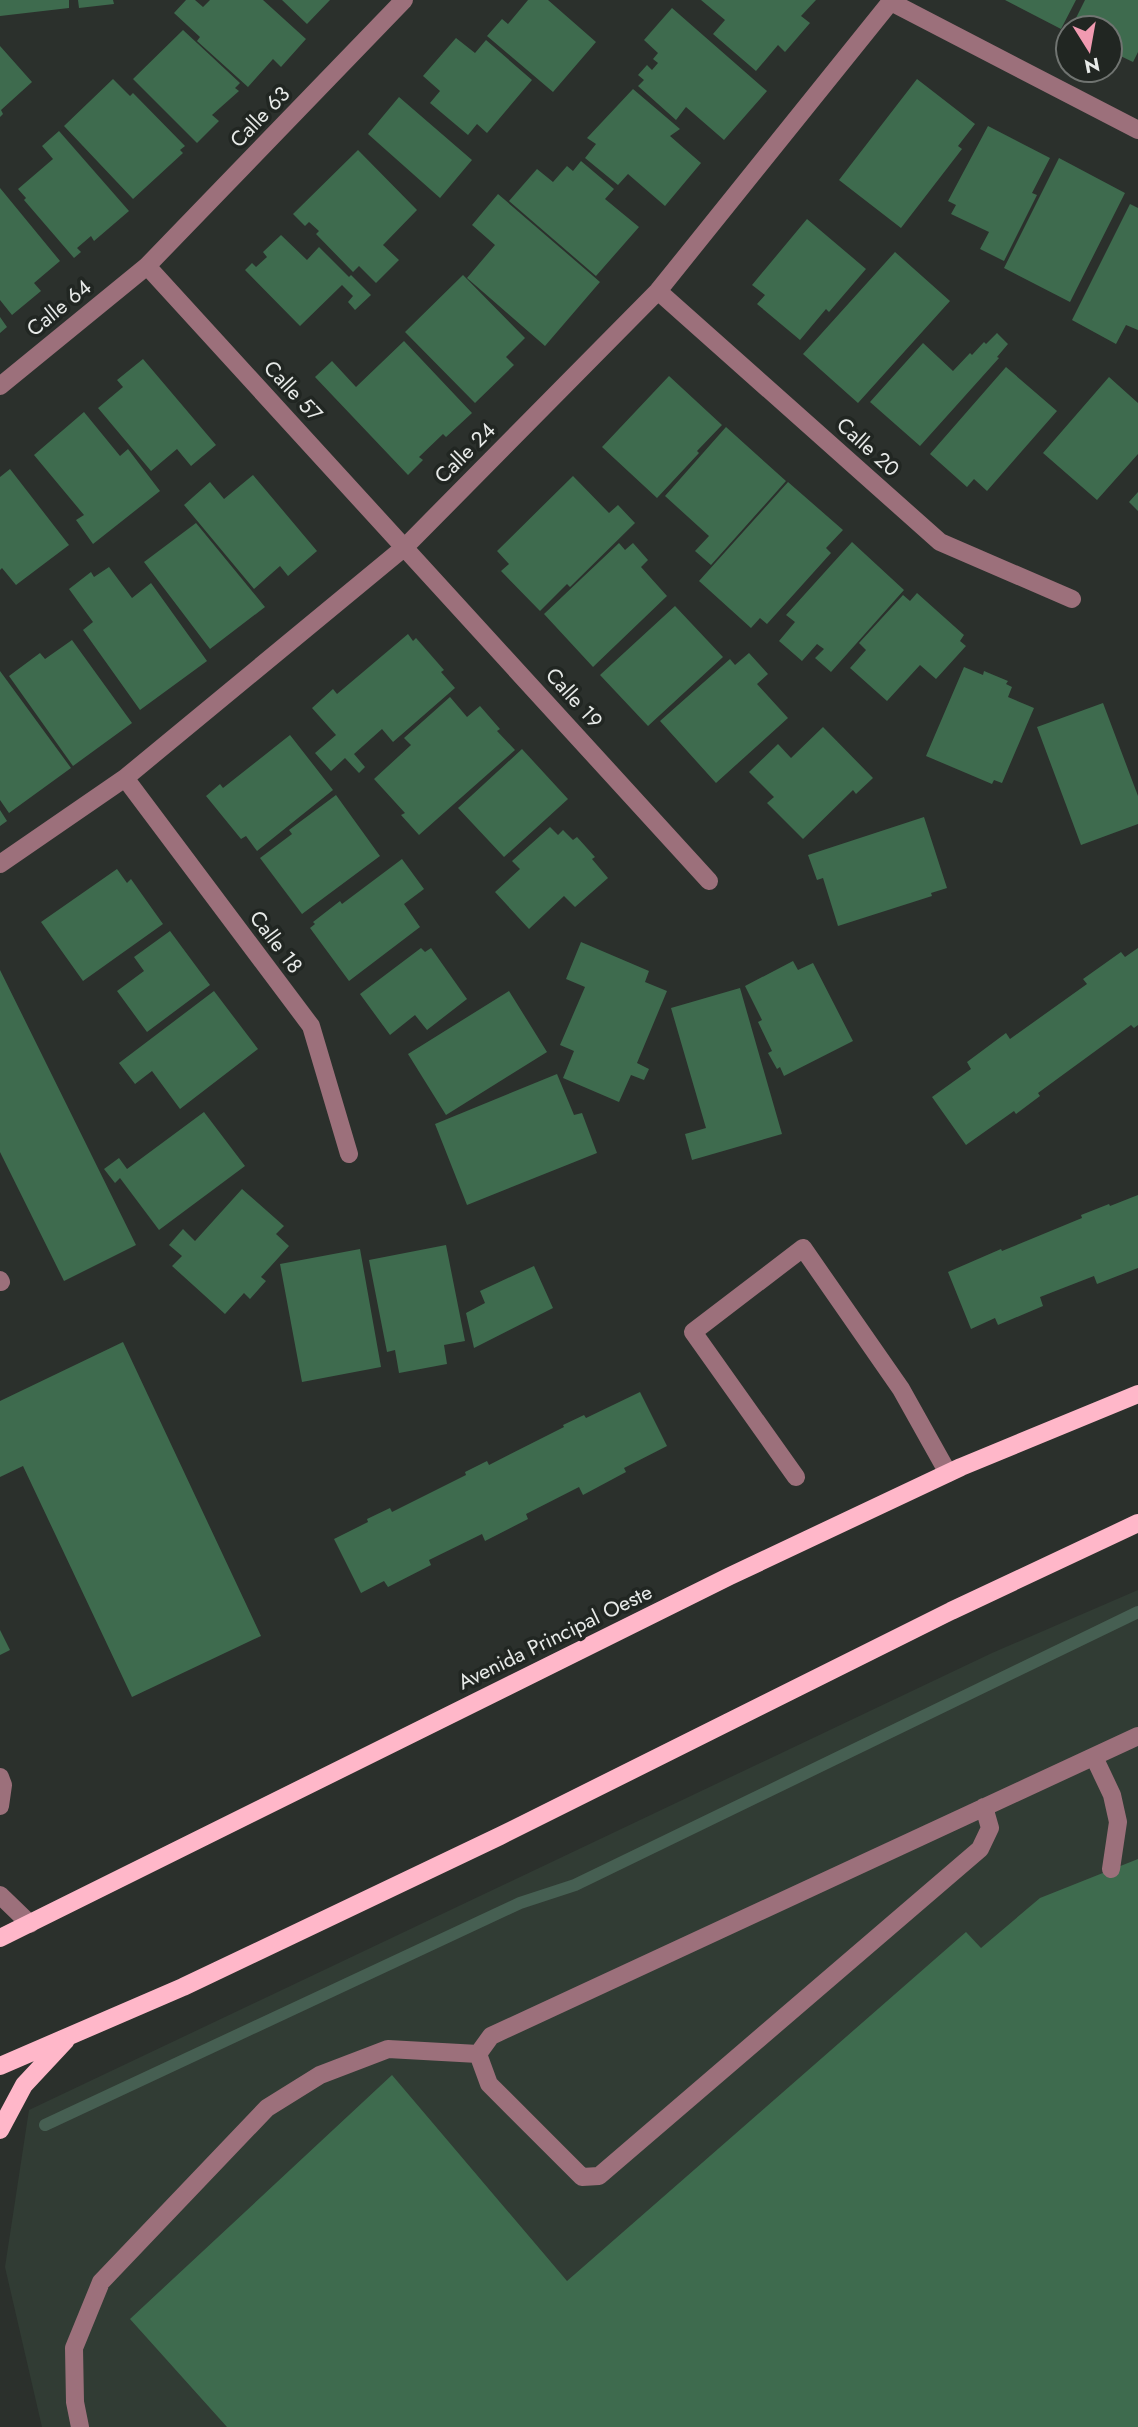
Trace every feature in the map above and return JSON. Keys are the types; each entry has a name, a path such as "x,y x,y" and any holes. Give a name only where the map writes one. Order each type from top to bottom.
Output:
{"main road":[{"name":"Avenida Principal Oeste","path":"0,1938 693,1594 948,1473 1138,1394"},
{"path":"0,2066 183,1987 500,1836 951,1611 1138,1523"},
{"path":"0,2130 24,2085 71,2035"}],"street":[{"name":"Calle 63","path":"147,266 404,0"},
{"path":"891,1 1138,130"},
{"name":"Calle 24","path":"0,864 125,778 405,547 658,291 891,1"},
{"name":"Calle 64","path":"0,386 147,266"},
{"name":"Calle 57","path":"147,266 405,547"},
{"name":"Calle 20","path":"658,291 940,542 1072,599"},
{"name":"Calle 19","path":"405,547 709,881"},
{"name":"Calle 18","path":"125,778 311,1026 349,1154"},
{"path":"796,1477 693,1332 803,1248 901,1389 948,1473"},
{"path":"478,2054 491,2036 1138,1736"},
{"path":"1094,1757 1112,1795 1118,1822 1111,1869"},
{"path":"0,1777 3,1785 0,1806"},
{"path":"478,2054 489,2084 582,2177 599,2176 980,1849 990,1828 984,1807"},
{"path":"0,1895 30,1924"},
{"path":"80,2427 75,2402 74,2348 101,2282 267,2108 320,2075 388,2049 478,2054"}],"shaded area":[{"path":"1138,1590 1138,2427 42,2427 5,2267 29,2110 992,1653"}],"building":[{"path":"0,0 69,0 69,8 0,16"},
{"path":"78,0 113,0 114,4 79,8"},
{"path":"186,0 195,0 203,7 210,0 263,0 306,39 281,67 273,59 248,87 197,41 200,37 174,13"},
{"path":"282,0 330,0 307,24"},
{"path":"528,0 548,0 596,42 553,92 487,36 502,19 508,24"},
{"path":"701,0 816,0 801,16 810,23 785,52 778,45 756,71 713,34 725,20"},
{"path":"1005,0 1076,0 1069,14 1054,14 1054,25"},
{"path":"1085,0 1138,0 1138,52 1133,62 1124,58 1124,14 1078,14"},
{"path":"672,8 767,91 724,140 686,107 676,120 638,86 644,80 638,75 647,65 652,70 658,63 653,59 658,53 644,40"},
{"path":"183,30 240,83 235,88 239,91 212,115 219,121 197,143 133,79"},
{"path":"456,38 475,53 486,40 532,80 487,133 477,124 468,135 430,103 440,91 423,76"},
{"path":"0,46 32,82 1,110 3,114 0,117"},
{"path":"113,79 130,96 133,93 185,146 180,150 183,153 133,199 64,126"},
{"path":"917,79 975,124 958,146 962,149 901,228 839,180"},
{"path":"633,89 680,129 670,136 701,163 665,206 628,174 618,185 585,158 596,144 587,138"},
{"path":"399,97 472,160 440,198 368,134"},
{"path":"988,126 1050,158 1032,193 1037,195 1004,261 980,249 989,232 951,214 956,205 948,201"},
{"path":"59,131 129,211 94,241 91,236 77,248 81,252 74,258 24,200 26,198 18,189 53,159 42,146"},
{"path":"358,150 417,210 383,245 399,260 376,283 359,266 353,272 316,234 319,231 309,222 305,226 293,214"},
{"path":"1059,158 1125,193 1070,302 1004,268"},
{"path":"581,161 614,189 605,199 639,227 596,276 509,201 537,169 553,182 567,166 573,171"},
{"path":"0,188 60,261 34,283 41,291 12,315 0,300"},
{"path":"498,194 600,282 545,346 467,278 495,245 472,225"},
{"path":"1130,204 1138,208 1138,330 1126,325 1116,344 1072,320"},
{"path":"807,219 866,269 829,312 826,309 800,340 757,304 765,295 752,285"},
{"path":"281,235 307,260 319,247 371,295 355,310 348,302 353,296 342,285 300,326 245,270 252,263 256,267 267,257 263,252"},
{"path":"895,252 950,301 858,403 803,354"},
{"path":"463,275 525,338 506,357 514,365 475,403 405,332"},
{"path":"0,317 7,327 0,333"},
{"path":"997,333 1008,344 997,357 999,358 920,446 870,402 923,343 953,371 970,353 972,355"},
{"path":"404,341 472,413 446,437 443,434 419,457 423,460 408,475 315,377 332,361 356,387"},
{"path":"143,359 216,445 191,466 177,449 151,471 98,408 123,387 117,380"},
{"path":"1006,367 1057,411 987,491 974,479 967,487 930,454"},
{"path":"669,376 722,425 657,498 602,447"},
{"path":"1109,377 1138,403 1138,454 1097,500 1043,453"},
{"path":"84,412 120,456 128,449 160,491 93,544 76,520 84,515 34,455"},
{"path":"726,427 786,481 711,565 695,551 709,536 665,496"},
{"path":"10,469 69,545 16,585 2,568 0,570 0,477"},
{"path":"253,475 317,551 288,576 280,566 254,589 184,505 210,482 224,499"},
{"path":"573,476 609,513 618,505 635,523 570,587 567,584 540,611 501,571 509,564 497,551"},
{"path":"788,482 843,530 826,548 831,553 767,624 760,618 751,628 699,581"},
{"path":"1138,492 1138,511 1129,502"},
{"path":"196,523 265,607 210,649 144,562"},
{"path":"852,542 904,590 831,672 815,658 824,649 817,644 802,661 779,641 795,622 786,615"},
{"path":"619,543 625,550 633,543 648,560 641,567 667,596 593,667 544,614"},
{"path":"109,567 132,598 151,583 207,661 140,710 83,630 93,622 69,589 91,572 94,577"},
{"path":"917,593 964,635 960,641 966,646 936,679 920,665 887,701 850,668 866,650 859,643 903,595 910,601"},
{"path":"675,606 723,657 648,726 600,675"},
{"path":"408,634 413,641 416,638 444,670 441,672 455,688 393,742 382,729 354,754 365,767 359,773 345,758 331,771 315,753 336,735 312,708 333,689 337,694"},
{"path":"72,640 132,723 73,766 9,676 40,653 45,659"},
{"path":"749,653 768,674 757,684 788,718 716,783 660,721 730,659 735,665"},
{"path":"964,667 983,675 984,671 1008,681 1006,684 1012,687 1008,697 1034,708 1002,783 994,780 992,784 926,756"},
{"path":"0,671 71,768 9,813 0,800"},
{"path":"450,697 467,717 480,706 500,729 497,731 515,750 419,835 401,815 405,813 374,779 411,745 404,738"},
{"path":"1103,703 1138,796 1138,824 1081,845 1037,727"},
{"path":"823,727 873,778 856,794 853,790 803,839 767,803 774,797 749,772 778,744 791,758"},
{"path":"290,735 333,790 257,851 246,836 241,839 206,796 220,784 223,788"},
{"path":"522,749 568,799 504,857 458,808"},
{"path":"336,795 380,856 302,914 260,858 292,834 289,830"},
{"path":"0,810 7,821 0,826"},
{"path":"924,817 947,888 931,893 932,896 838,926 823,878 817,880 808,855"},
{"path":"550,827 558,835 563,830 573,840 577,837 595,857 592,859 608,878 575,907 564,896 529,929 495,892 520,869 512,861"},
{"path":"402,859 424,889 404,904 420,927 349,981 310,928 315,924 313,922 340,901 342,904"},
{"path":"117,869 127,883 131,879 163,924 83,981 41,922"},
{"path":"170,931 210,985 147,1032 117,991 144,971 134,957"},
{"path":"581,942 649,971 645,982 667,991 637,1063 649,1069 644,1080 631,1075 619,1102 563,1078 574,1051 560,1045 585,987 566,979"},
{"path":"421,948 425,952 431,948 467,999 427,1030 415,1015 390,1035 360,994"},
{"path":"1138,948 1138,1025 1134,1028 1131,1025 1038,1093 1040,1096 1016,1114 1014,1111 966,1145 932,1097 971,1069 967,1062 1006,1033 1010,1039 1087,984 1083,979 1121,952 1125,957"},
{"path":"793,961 798,970 813,963 853,1041 784,1076 768,1053 772,1051 758,1022 762,1020 745,986"},
{"path":"0,970 136,1245 64,1281 0,1152"},
{"path":"740,988 782,1134 692,1160 685,1134 706,1128 671,1008"},
{"path":"214,991 258,1049 180,1109 152,1071 135,1084 119,1063"},
{"path":"509,991 547,1052 446,1115 408,1054"},
{"path":"557,1074 574,1115 582,1113 597,1153 467,1205 435,1124"},
{"path":"204,1112 245,1166 159,1230 120,1178 115,1183 104,1169 119,1158 127,1169"},
{"path":"242,1189 284,1226 276,1234 289,1246 261,1277 266,1281 250,1299 244,1293 225,1314 172,1266 182,1256 169,1245 183,1229 195,1241"},
{"path":"1138,1195 1138,1268 1097,1284 1094,1276 1040,1297 1043,1306 998,1325 995,1318 971,1329 948,1272 1082,1218 1081,1215"},
{"path":"446,1245 465,1341 444,1345 447,1364 399,1373 395,1350 387,1352 369,1260"},
{"path":"360,1249 381,1367 302,1382 280,1264"},
{"path":"534,1266 553,1308 474,1348 466,1313 485,1303 480,1291"},
{"path":"123,1342 261,1636 132,1697 23,1466 0,1477 0,1401"},
{"path":"640,1392 667,1446 624,1468 626,1472 583,1495 579,1487 526,1514 528,1519 485,1541 482,1534 429,1560 431,1565 388,1587 384,1581 361,1593 334,1539 368,1522 367,1519 390,1508 392,1512 466,1475 465,1472 487,1461 489,1465 564,1427 563,1425 584,1415 586,1418"},
{"path":"0,1630 10,1650 0,1655"},
{"path":"1138,1859 1138,2427 227,2427 130,2319 392,2075 567,2281 966,1932 981,1948 1040,1898"}],"waterway":[{"path":"45,2125 520,1903 575,1885 1138,1612"}]}
